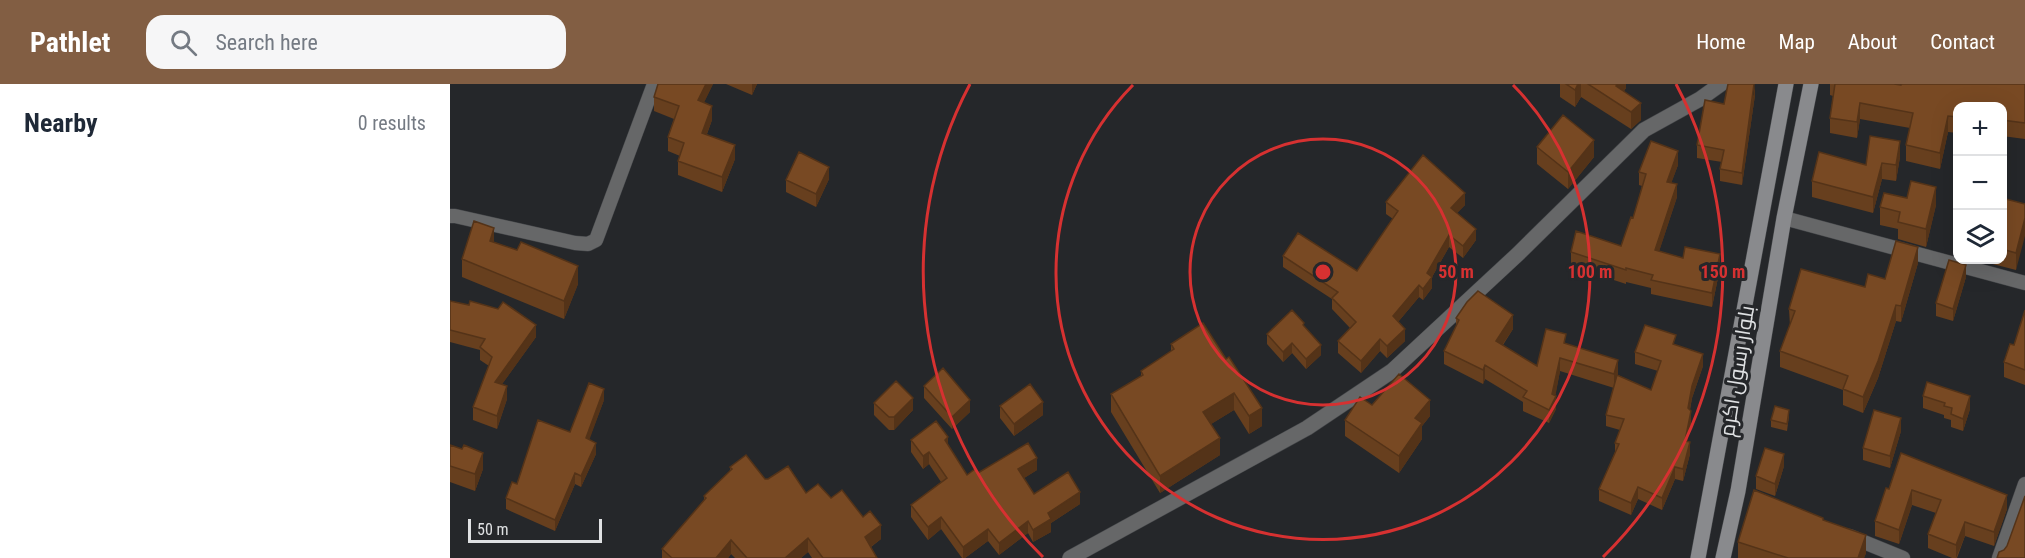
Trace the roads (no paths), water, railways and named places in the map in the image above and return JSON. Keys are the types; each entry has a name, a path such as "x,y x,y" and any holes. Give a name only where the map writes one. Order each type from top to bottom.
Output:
{"main road":[{"name":"بلوار رسول اکرم","path":"1698,558 1786,84"},
{"name":"بلوار رسول اکرم","path":"1723,558 1744,494 1784,218 1811,84"}],"street":[{"path":"450,216 575,243 588,244 596,240 654,84"},
{"path":"1070,558 1307,428 1392,371 1518,254 1644,130 1700,99 1720,84"},
{"path":"1784,218 2025,283"},
{"path":"1999,558 2025,484"},
{"path":"1837,531 1903,558"}]}
